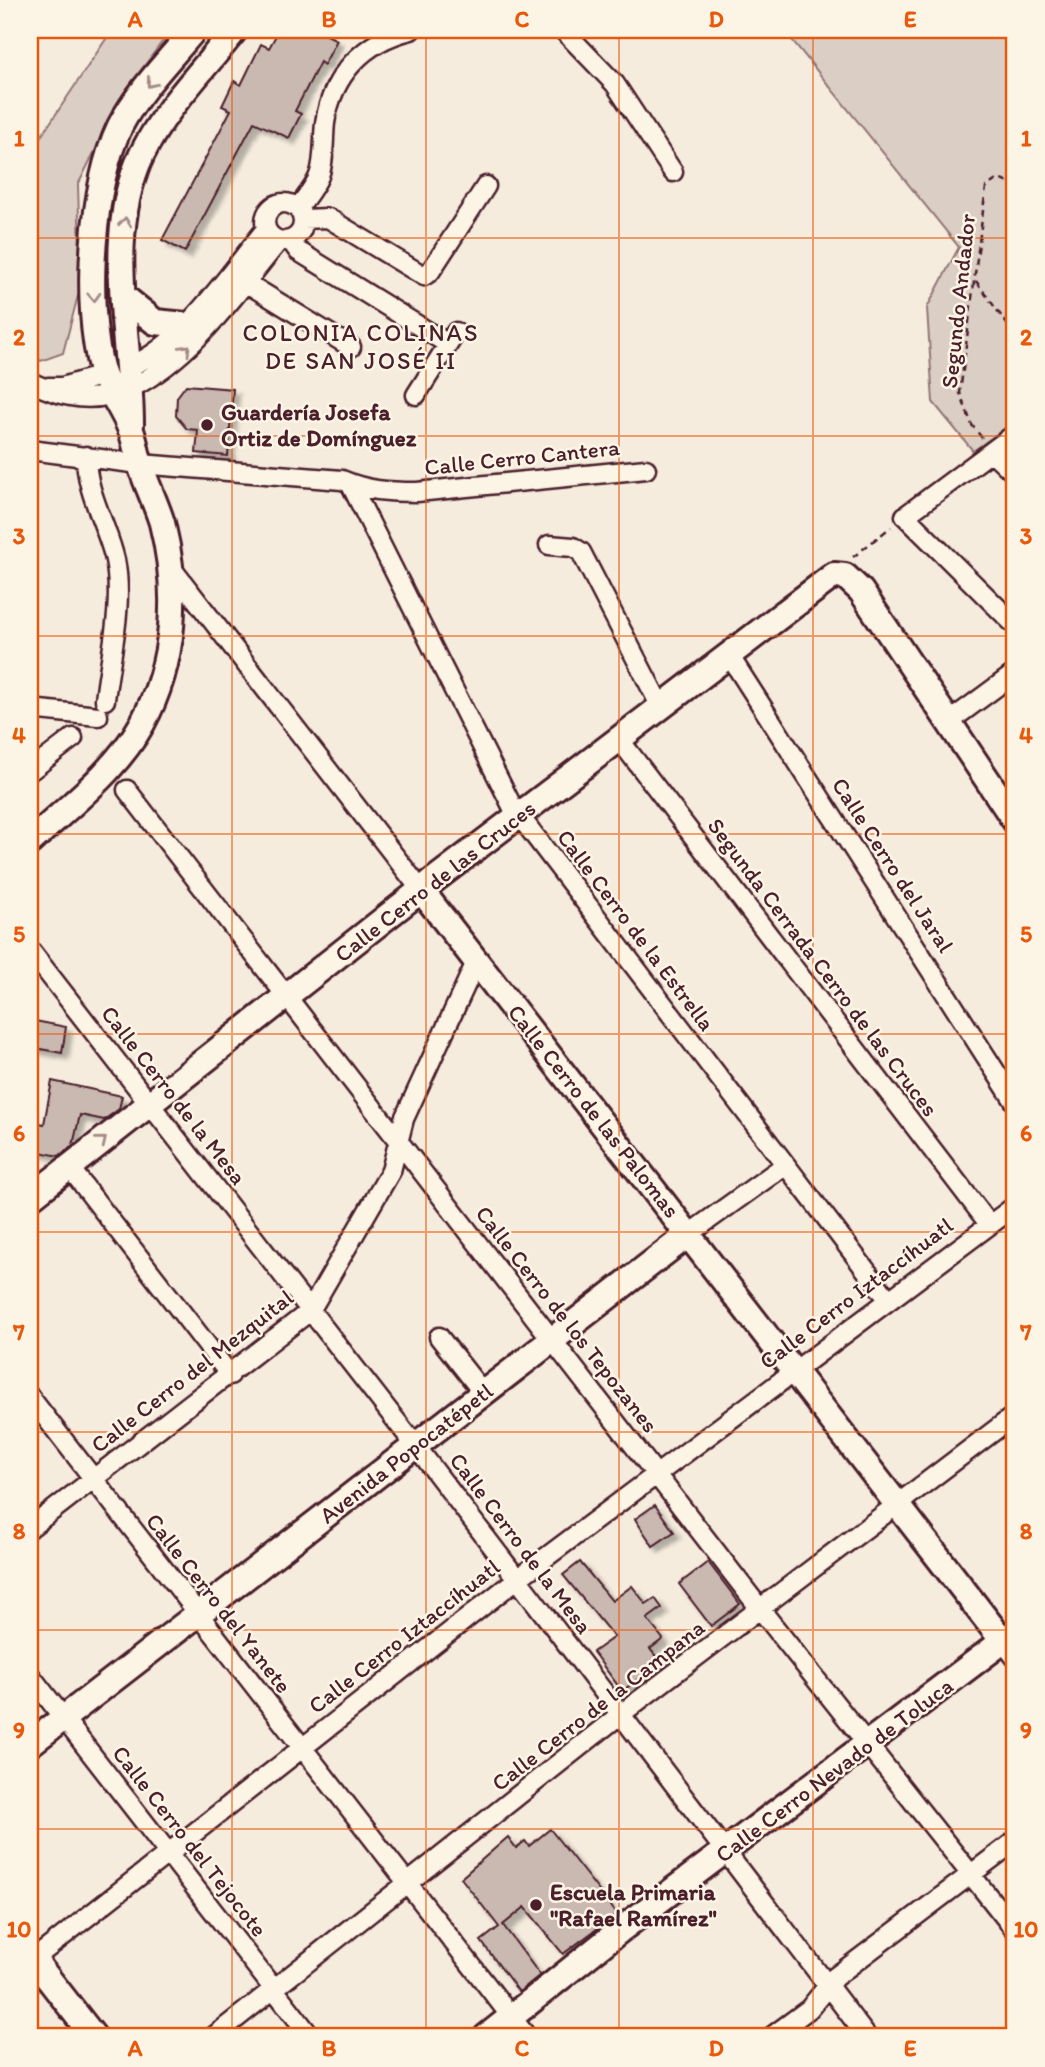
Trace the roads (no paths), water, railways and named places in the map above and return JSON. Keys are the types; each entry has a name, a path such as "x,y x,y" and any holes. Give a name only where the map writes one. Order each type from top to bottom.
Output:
{"street":[{"path":"30,842 107,769 144,722 162,676 173,624 170,566 161,521 140,464 94,299 94,231 104,171 121,124 194,30"},
{"path":"119,381 124,298 124,227 137,165 154,132 235,30"},
{"path":"119,381 163,349 278,237 301,232 301,214 318,176 329,102 337,84 352,63 369,47 411,30"},
{"path":"563,30 615,84 673,172"},
{"path":"416,395 452,338 298,251 278,237 266,217 276,204 287,203 301,214 328,218 424,276 430,272 486,186"},
{"path":"35,384 62,387 119,381 176,359 245,282 278,237"},
{"path":"245,282 351,347"},
{"path":"124,298 155,322 186,325"},
{"path":"1015,434 905,516 1015,625"},
{"name":"Calle Cerro Cantera","path":"30,450 140,464 342,480 352,487 417,492 646,468"},
{"path":"992,452 1015,474"},
{"path":"30,709 102,708 118,595 117,576 111,544 88,480 86,456"},
{"name":"Calle Cerro de la Estrella","path":"352,487 518,816 888,1299"},
{"path":"549,545 578,548 661,707"},
{"name":"Calle Cerro de las Palomas","path":"170,566 690,1234 897,1505 1011,1643"},
{"name":"Calle Cerro de las Cruces","path":"30,1198 421,890 834,575 845,576 861,591 950,721"},
{"name":"Calle Cerro del Jaral","path":"730,655 1015,1102"},
{"path":"1013,811 950,721 1015,673"},
{"path":"30,771 73,738"},
{"name":"Segunda Cerrada Cerro de las Cruces","path":"619,739 989,1224"},
{"name":"Calle Cerro de los Tepozanes","path":"127,790 761,1610 1015,1930"},
{"name":"Calle Cerro de la Mesa","path":"30,950 415,1445 867,2037"},
{"name":"Calle Cerro del Mezquital","path":"30,1528 310,1311 391,1171 400,1144 404,1119 477,960"},
{"name":"Avenida Popocatépetl","path":"30,1744 552,1339 785,1165"},
{"path":"70,1168 230,1375"},
{"name":"Calle Cerro Iztaccíhuatl","path":"31,1959 517,1579 1015,1206"},
{"path":"439,1337 484,1394"},
{"name":"Calle Cerro del Yanete","path":"30,1397 527,2037"},
{"name":"Calle Cerro de la Campana","path":"213,2037 621,1714 1015,1415"},
{"name":"Calle Cerro Nevado de Toluca","path":"486,2037 619,1931 869,1744 1011,1643"},
{"name":"Calle Cerro del Tejocote","path":"30,1675 311,2037"},
{"path":"771,2037 808,2009 827,1986 1015,1841"},
{"path":"31,1959 94,2037"}],"place":[{"name":"Guardería Josefa Ortiz de Domínguez","path":"207,425"},
{"name":"Escuela Primaria \"Rafael Ramírez\"","path":"536,1905"}],"district":[{"name":"COLONIA COLINAS DE SAN JOSÉ II","path":"361,347"}]}
